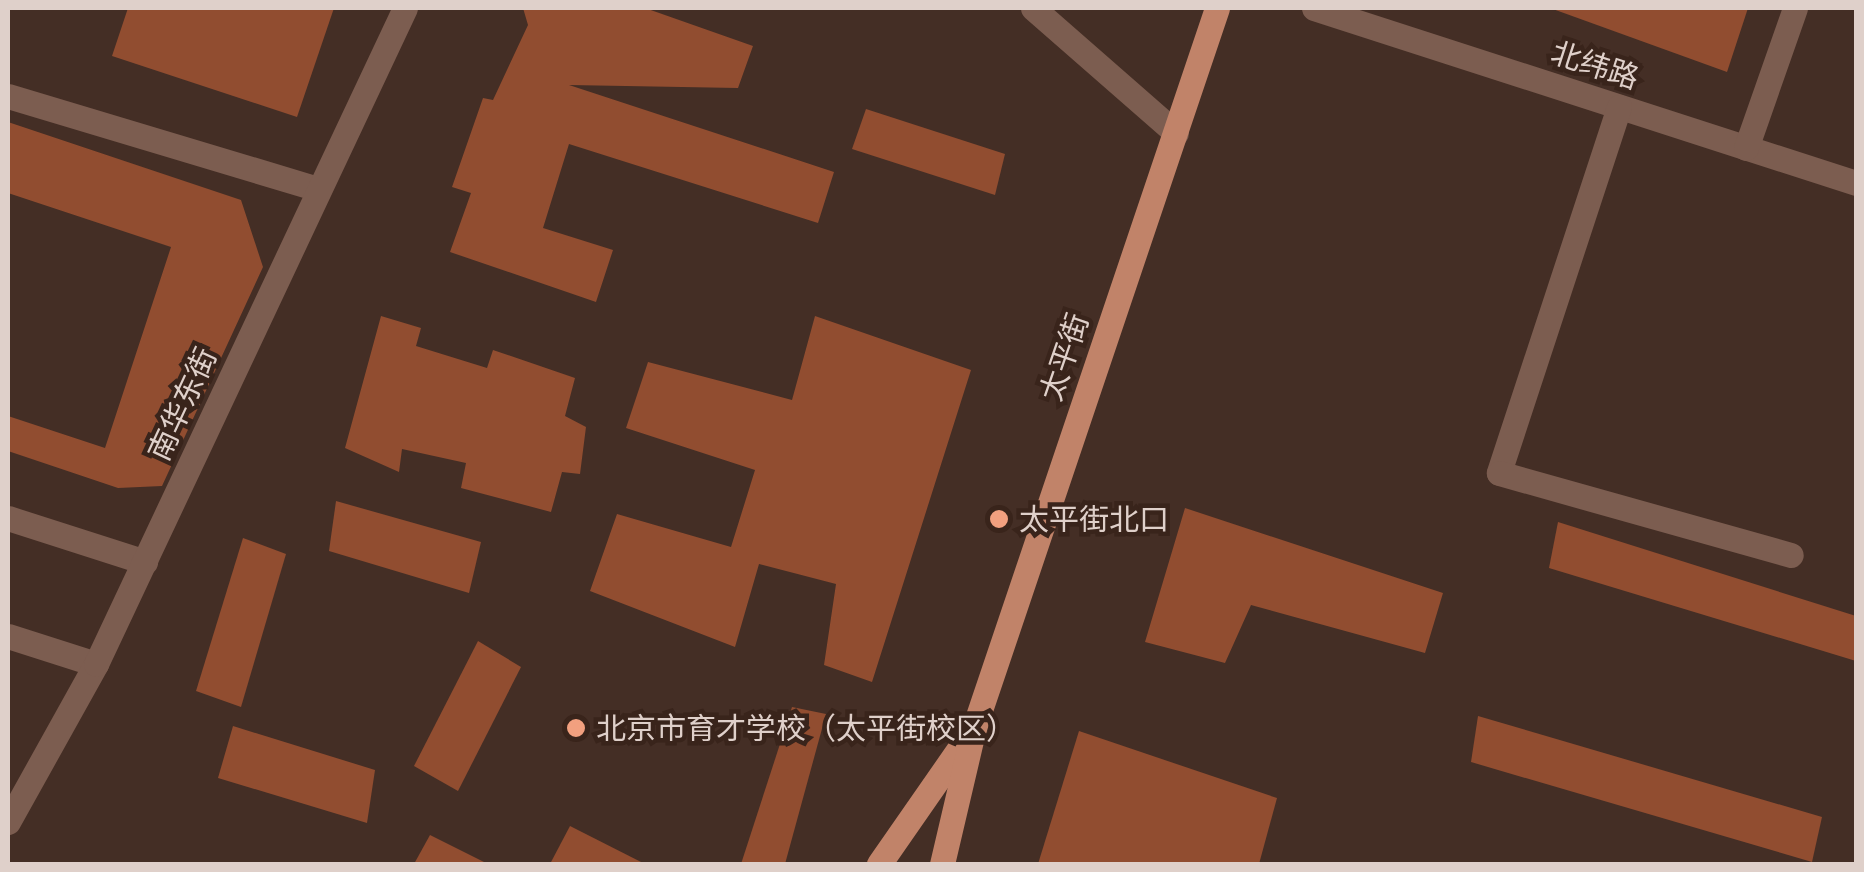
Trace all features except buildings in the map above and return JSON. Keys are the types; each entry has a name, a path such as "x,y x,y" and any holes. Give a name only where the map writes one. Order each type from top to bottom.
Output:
{"main road":[{"name":"太平街","path":"942,864 974,728 1217,8"},
{"name":"太平街","path":"879,864 974,728"}],"street":[{"name":"南华东街","path":"8,822 96,664 404,8"},
{"path":"1033,8 1176,133"},
{"name":"北纬路","path":"1314,8 1856,183"},
{"path":"1746,148 1795,8"},
{"path":"8,96 318,189"},
{"path":"1619,107 1499,473 1791,555"},
{"path":"8,518 145,562"},
{"path":"8,636 96,664"}],"place":[{"name":"太平街北口","path":"999,519"},
{"name":"北京市育才学校（太平街校区）","path":"576,728"}]}
